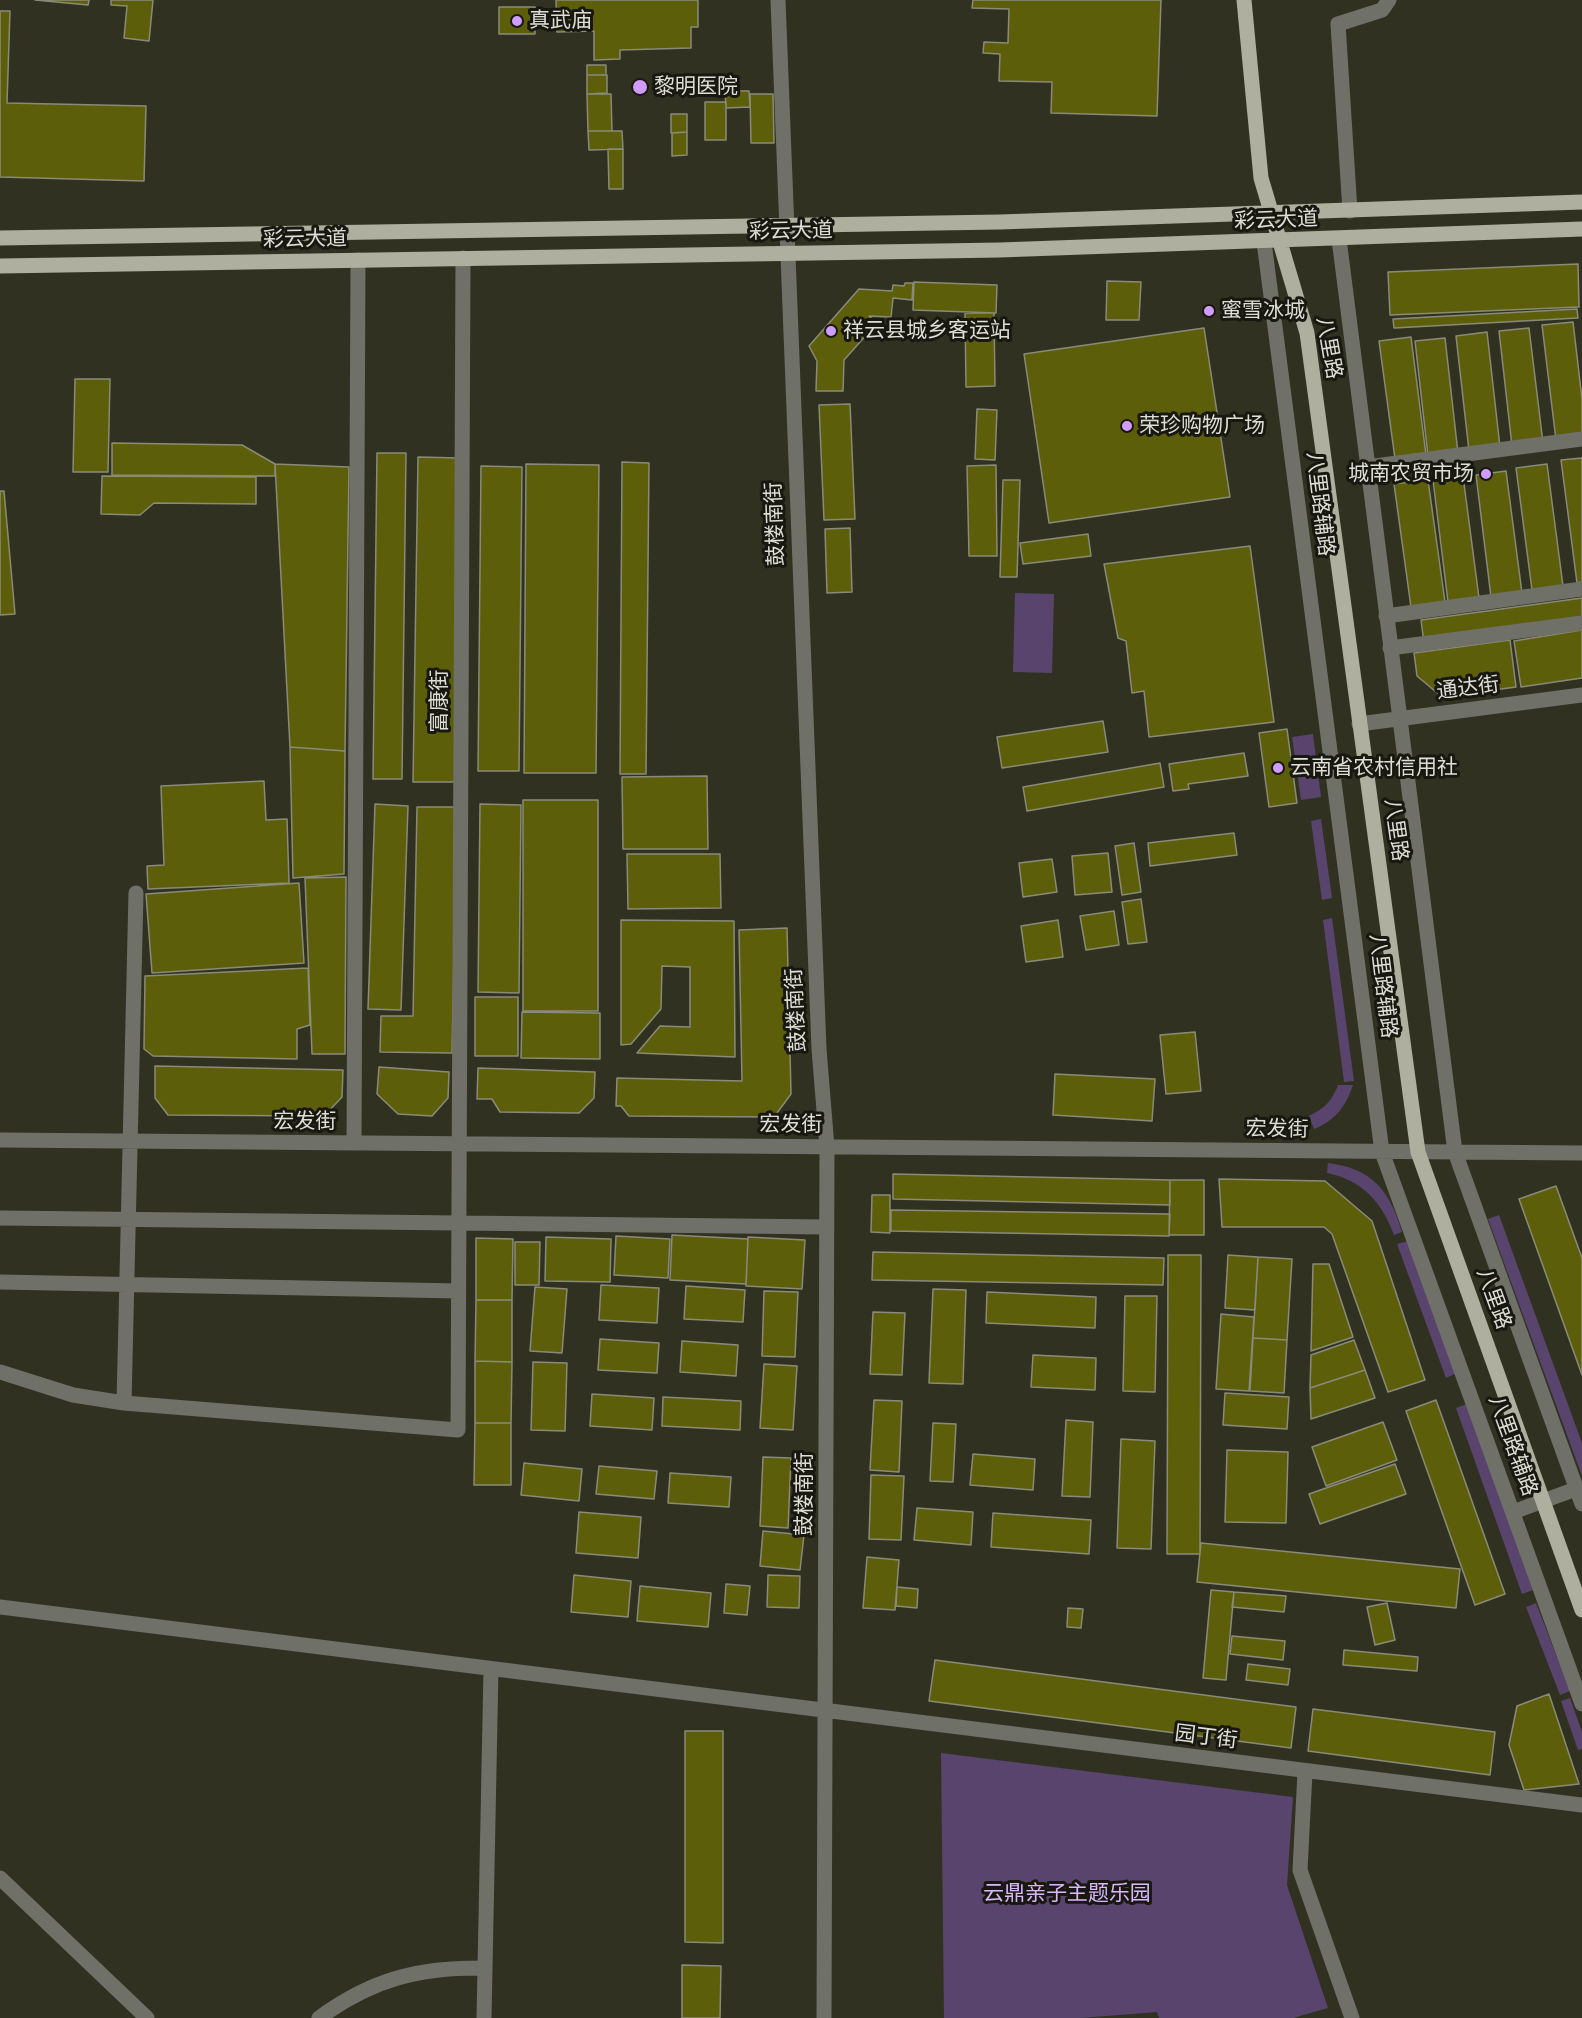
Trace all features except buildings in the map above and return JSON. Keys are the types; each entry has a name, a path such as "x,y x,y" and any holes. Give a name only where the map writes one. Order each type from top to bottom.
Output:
{"main road":[{"name":"八里路","path":"1244,0 1262,178 1272,214 1272,242 1307,333 1418,1152 1582,1610"},
{"name":"彩云大道","path":"0,238 785,226 1272,214 1582,201"},
{"name":"彩云大道","path":"0,266 786,253 1272,242 1582,229"}],"street":[{"name":"鼓楼南街","path":"778,0 786,253 819,1049 828,1147 824,2018"},
{"path":"1350,211 1338,24 1382,10 1389,0"},
{"path":"1339,239 1455,1152 1582,1504"},
{"name":"八里路辅路","path":"1272,242 1382,1152 1582,1704"},
{"name":"富康街","path":"124,1403 458,1430 463,258"},
{"path":"354,1143 358,260"},
{"path":"1367,467 1582,440"},
{"path":"1386,616 1582,589"},
{"path":"1390,648 1582,623"},
{"name":"通达街","path":"1359,724 1582,695"},
{"path":"0,1372 73,1395 124,1403 136,892"},
{"name":"宏发街","path":"0,1140 1582,1153"},
{"path":"0,1218 827,1227"},
{"path":"0,1282 458,1291"},
{"path":"1513,1512 1576,1489"},
{"name":"园丁街","path":"0,1606 1305,1772 1582,1805"},
{"path":"484,2018 491,1669"},
{"path":"1305,1772 1300,1870 1352,2018"},
{"path":"0,1878 147,2018"},
{"path":"319,2018 340,2002 403,1975 442,1968 485,1968"}],"green space":[{"path":"1015,593 1054,594 1052,673 1013,672"},
{"path":"1313,734 1321,797 1301,800 1292,737"},
{"path":"1321,819 1332,898 1322,900 1311,821"},
{"path":"1332,918 1354,1081 1344,1082 1323,920"},
{"path":"1338,1085 1353,1085 1347,1100 1334,1117 1314,1129 1309,1116 1327,1104"},
{"path":"1328,1163 1356,1170 1377,1184 1392,1205 1402,1232 1394,1235 1383,1212 1369,1194 1351,1181 1327,1173"},
{"path":"1499,1215 1582,1443 1582,1476 1488,1219"},
{"path":"1408,1241 1457,1373 1446,1378 1397,1244"},
{"path":"1467,1404 1533,1590 1522,1594 1456,1408"},
{"path":"1536,1603 1570,1691 1560,1695 1526,1607"},
{"path":"1570,1698 1582,1732 1582,1749 1578,1750 1561,1701"},
{"name":"云鼎亲子主题乐园","path":"941,1753 1293,1797 1287,1885 1328,2008 1293,2018 1159,2018 1157,2012 1081,2018 944,2018"}],"place":[{"name":"真武庙","path":"517,21"},
{"name":"黎明医院","path":"640,87"},
{"name":"蜜雪冰城","path":"1209,311"},
{"name":"祥云县城乡客运站","path":"831,331"},
{"name":"荣珍购物广场","path":"1127,426"},
{"name":"城南农贸市场","path":"1486,474"},
{"name":"云南省农村信用社","path":"1278,768"}]}
